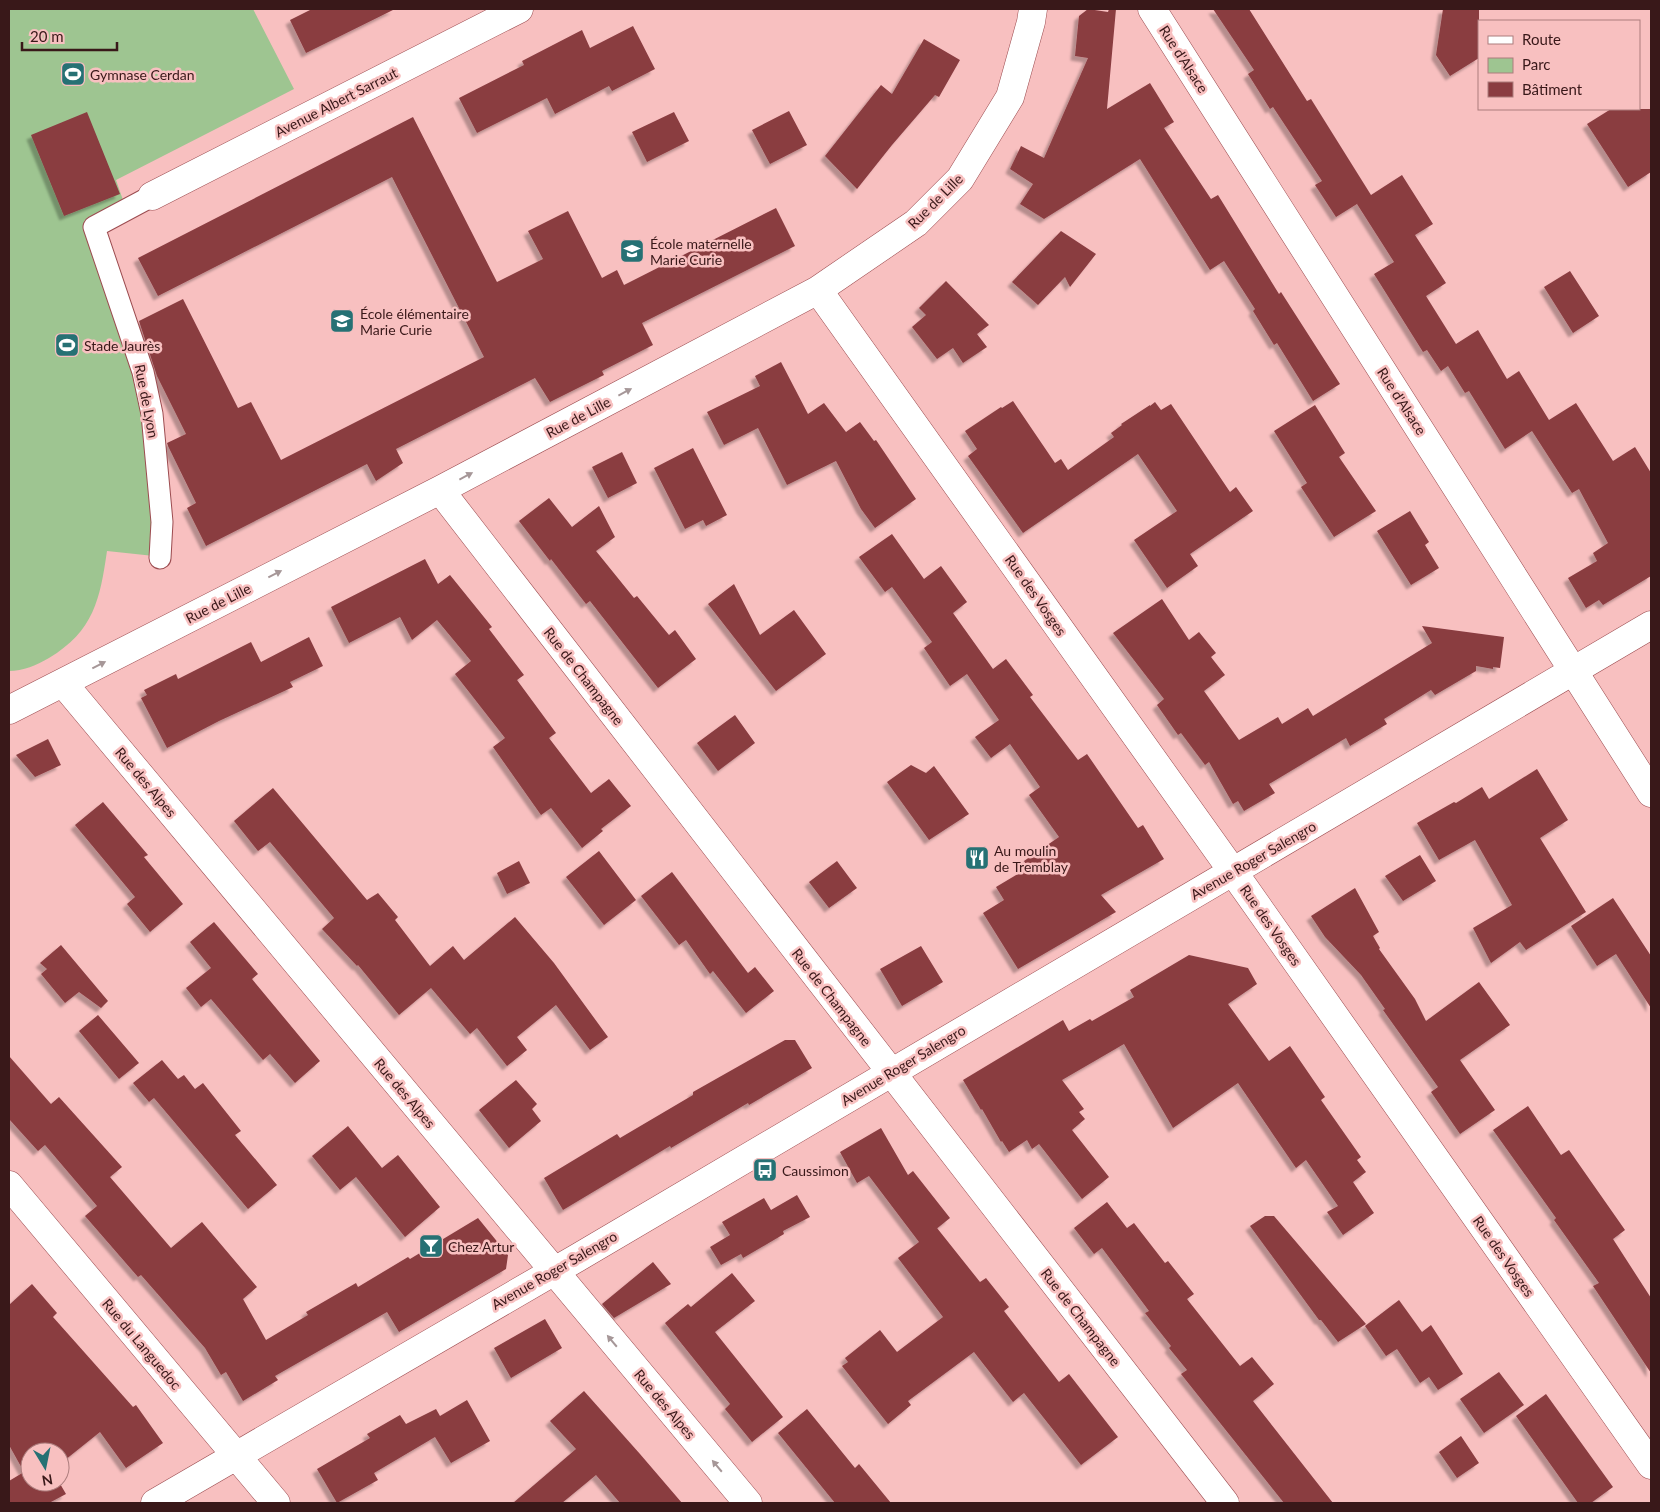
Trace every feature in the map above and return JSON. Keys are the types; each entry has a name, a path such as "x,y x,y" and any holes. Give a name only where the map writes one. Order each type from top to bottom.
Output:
{"street":[{"name":"Avenue Albert Sarraut","path":"152,196 519,9"},
{"name":"Rue de Lille","path":"12,705 63,683 440,490 818,290 916,223 960,179 1010,98 1033,9"},
{"name":"Rue d'Alsace","path":"1152,9 1651,792"},
{"name":"Rue de Lyon","path":"152,196 94,227 143,372 152,414 162,522 160,558"},
{"name":"Rue des Vosges","path":"818,290 1232,871 1651,1465"},
{"name":"Rue de Champagne","path":"440,490 1226,1503"},
{"name":"Avenue Roger Salengro","path":"155,1503 1651,626"},
{"name":"Rue des Alpes","path":"63,683 748,1503"},
{"name":"Rue du Languedoc","path":"9,1185 276,1503"}],"green space":[{"name":"Stade Jaurès","path":"9,9 253,9 294,89 116,180 124,203 84,221 121,330 145,422 154,556 107,551 97,599 85,625 76,637 64,648 44,661 25,669 14,671 9,671"}],"building":[{"path":"312,9 395,9 306,53 290,20"},
{"path":"1088,9 1108,12 1109,9 1116,9 1107,109 1150,83 1174,122 1164,128 1211,199 1218,195 1279,294 1281,292 1340,384 1313,401 1277,343 1274,345 1253,311 1255,309 1224,261 1210,270 1140,159 1044,219 1020,204 1033,184 1010,169 1021,146 1044,158 1088,58 1075,56 1079,16"},
{"path":"1213,9 1249,9 1307,101 1311,99 1371,195 1402,175 1433,224 1415,235 1446,283 1426,296 1456,344 1478,330 1507,379 1519,371 1549,420 1576,403 1613,461 1635,447 1651,473 1651,576 1603,605 1599,600 1586,608 1568,578 1597,561 1593,553 1608,543 1579,489 1572,493 1532,431 1505,449 1469,391 1465,393 1448,366 1441,371 1427,350 1423,352 1374,274 1394,262 1357,204 1365,199 1336,217 1315,185 1322,181 1273,107 1270,109 1248,74 1254,70"},
{"path":"1443,9 1479,9 1478,59 1450,76 1436,55"},
{"path":"633,26 655,69 612,91 609,86 555,114 547,98 477,133 459,98 524,65 522,61 582,30 590,48"},
{"path":"924,39 960,60 939,97 935,95 857,189 825,156 881,85 892,94"},
{"path":"1651,109 1651,172 1628,187 1587,124 1609,110"},
{"path":"789,111 807,145 770,164 752,130"},
{"path":"87,112 120,194 64,216 31,135"},
{"path":"674,112 689,141 647,162 632,132"},
{"path":"413,117 497,282 543,259 528,231 568,211 602,278 617,270 624,285 776,208 795,246 642,323 653,345 602,371 604,375 550,402 535,378 396,449 403,463 376,481 367,464 206,546 187,508 196,503 167,443 186,434 157,376 139,321 183,299 238,408 251,402 281,460 484,357 392,177 158,296 138,258"},
{"path":"1061,231 1096,254 1070,287 1065,277 1038,305 1012,282"},
{"path":"1570,271 1599,316 1573,333 1544,287"},
{"path":"946,281 989,325 977,334 987,347 963,363 953,348 937,359 912,327 926,315 919,308"},
{"path":"781,362 808,414 824,403 846,432 860,422 874,441 876,440 916,499 875,528 861,509 836,461 787,485 758,428 724,445 707,412 760,386 755,376"},
{"path":"1013,401 1055,463 1061,459 1068,470 1114,437 1111,433 1121,424 1150,405 1155,402 1161,410 1171,404 1230,492 1236,487 1253,511 1190,554 1198,566 1167,588 1134,540 1177,511 1138,454 1023,533 968,456 977,449 965,431"},
{"path":"1315,405 1345,453 1339,457 1376,511 1334,537 1301,487 1307,483 1274,431"},
{"path":"693,448 727,515 706,526 703,520 685,529 654,468"},
{"path":"622,452 637,483 608,498 592,467"},
{"path":"549,498 572,527 599,506 615,537 596,551 634,598 637,596 669,635 675,630 696,659 658,688 590,601 586,604 519,521"},
{"path":"1410,511 1429,542 1425,545 1439,568 1411,585 1377,531"},
{"path":"892,534 924,579 941,566 967,602 953,613 993,669 1006,659 1033,695 1030,697 1078,760 1087,754 1138,828 1143,825 1164,859 1101,895 1116,912 1018,969 983,913 1004,900 996,887 1028,868 1024,861 1059,837 1029,795 1040,787 1010,744 991,758 975,737 999,720 967,674 950,686 924,648 932,642 892,587 885,592 859,557"},
{"path":"425,559 438,584 450,575 492,627 489,629 524,675 517,680 556,733 549,738 591,793 609,779 631,806 601,829 603,831 582,848 551,808 541,815 493,747 505,738 455,674 471,661 437,620 412,640 400,617 349,643 331,607"},
{"path":"734,584 760,635 794,610 826,654 776,691 708,604"},
{"path":"1162,599 1189,640 1199,632 1216,653 1211,657 1225,675 1204,691 1239,740 1278,717 1282,724 1308,708 1313,716 1432,643 1422,626 1504,637 1500,668 1493,667 1493,669 1476,666 1476,671 1435,695 1431,690 1384,719 1387,724 1350,746 1346,738 1269,784 1275,793 1244,811 1238,801 1233,804 1209,762 1205,765 1181,733 1178,735 1157,705 1164,699 1113,633"},
{"path":"309,637 323,666 290,682 293,687 219,721 167,748 141,698 147,695 144,690 176,674 178,679 251,642 261,662"},
{"path":"735,715 755,743 718,771 697,743"},
{"path":"48,739 61,765 35,777 16,755"},
{"path":"911,765 926,773 934,766 969,814 929,840 887,782"},
{"path":"1537,769 1568,820 1540,838 1586,912 1526,950 1520,942 1491,963 1473,928 1512,905 1475,840 1439,860 1417,823 1482,787 1489,799"},
{"path":"273,788 367,900 378,893 398,917 395,920 430,966 453,946 464,960 515,917 554,963 608,1037 590,1050 556,1005 517,1037 527,1050 507,1066 477,1028 470,1034 431,988 399,1015 358,965 322,929 334,918 270,842 258,851 234,821"},
{"path":"103,802 148,855 144,857 183,904 150,932 127,904 135,897 75,825"},
{"path":"599,851 636,900 604,925 566,877"},
{"path":"1420,855 1436,881 1403,901 1385,876"},
{"path":"519,861 530,883 507,894 497,873"},
{"path":"837,861 857,888 829,908 809,882"},
{"path":"672,872 748,973 755,967 774,991 746,1013 713,971 710,974 686,940 679,945 641,896"},
{"path":"1355,888 1379,932 1373,936 1379,949 1415,999 1426,1021 1479,982 1510,1025 1460,1060 1495,1110 1460,1134 1431,1092 1438,1087 1383,1010 1385,1009 1361,975 1325,937 1311,916"},
{"path":"1613,898 1651,956 1651,1008 1616,954 1597,966 1571,926"},
{"path":"214,922 258,974 252,979 320,1061 295,1083 270,1054 263,1060 211,999 201,1007 186,988 211,968 190,942"},
{"path":"61,945 108,1001 101,1008 79,992 65,1003 41,974 47,969 40,963"},
{"path":"921,946 943,982 902,1006 880,969"},
{"path":"1189,955 1248,968 1257,984 1228,1004 1269,1061 1290,1046 1325,1097 1321,1100 1361,1157 1357,1160 1366,1172 1353,1182 1374,1213 1343,1235 1327,1212 1338,1206 1306,1160 1296,1168 1238,1083 1173,1128 1124,1044 1062,1080 1084,1109 1079,1112 1085,1119 1072,1130 1109,1177 1082,1199 1039,1144 1032,1149 1027,1140 1009,1152 963,1080 1063,1020 1069,1031 1090,1019 1092,1021 1134,997 1130,990"},
{"path":"98,1015 139,1063 119,1079 79,1031"},
{"path":"785,1040 795,1040 812,1068 671,1148 670,1146 563,1210 544,1178 617,1134 620,1138 693,1095 693,1092"},
{"path":"9,1056 51,1104 59,1097 122,1167 110,1177 171,1248 202,1222 257,1287 243,1299 266,1340 308,1315 306,1312 356,1283 358,1287 408,1257 410,1259 478,1218 508,1255 506,1269 399,1332 387,1312 275,1376 278,1380 243,1401 226,1372 221,1375 205,1348 141,1275 138,1277 85,1216 97,1206 45,1145 38,1151 9,1119"},
{"path":"162,1060 178,1079 184,1075 195,1089 203,1083 241,1131 235,1135 277,1185 248,1209 154,1098 149,1102 133,1083"},
{"path":"516,1080 537,1104 532,1109 541,1121 509,1148 479,1110"},
{"path":"1528,1106 1561,1155 1569,1150 1625,1230 1613,1239 1651,1298 1651,1373 1593,1286 1599,1283 1554,1220 1556,1218 1493,1130"},
{"path":"348,1126 382,1168 398,1155 440,1207 405,1237 356,1177 340,1190 312,1156"},
{"path":"881,1128 908,1175 913,1171 950,1218 937,1228 980,1282 986,1278 1009,1307 1004,1311 1059,1382 1069,1374 1118,1437 1081,1465 1024,1393 1013,1402 974,1352 908,1401 911,1405 888,1424 842,1366 848,1362 845,1358 880,1330 897,1352 943,1317 898,1258 919,1242 869,1176 857,1183 840,1152"},
{"path":"797,1195 810,1217 783,1231 784,1234 743,1258 741,1254 721,1265 710,1247 730,1235 722,1222 764,1198 771,1210"},
{"path":"1107,1202 1127,1228 1134,1223 1165,1263 1168,1261 1194,1294 1187,1299 1240,1366 1252,1357 1274,1384 1253,1401 1333,1503 1284,1503 1181,1374 1187,1370 1145,1313 1149,1311 1102,1248 1094,1254 1074,1228"},
{"path":"1265,1216 1274,1216 1366,1324 1338,1342 1321,1320 1319,1320 1250,1226"},
{"path":"653,1262 671,1284 614,1318 602,1304"},
{"path":"732,1273 755,1301 715,1332 783,1417 752,1442 725,1409 730,1404 665,1323 688,1304 691,1307"},
{"path":"32,1284 57,1313 53,1317 133,1407 136,1405 163,1443 126,1468 100,1432 70,1456 70,1442 20,1442 20,1465 9,1445 9,1305"},
{"path":"1399,1300 1422,1332 1431,1325 1463,1374 1438,1390 1429,1377 1420,1383 1397,1349 1386,1356 1365,1326"},
{"path":"545,1319 562,1348 511,1378 494,1348"},
{"path":"1499,1372 1524,1405 1484,1433 1460,1399"},
{"path":"584,1391 682,1503 620,1503 596,1475 562,1503 513,1503 576,1449 550,1421"},
{"path":"1546,1394 1613,1487 1591,1503 1578,1503 1516,1416"},
{"path":"467,1400 490,1441 451,1463 435,1437 374,1473 378,1480 337,1503 317,1469 370,1438 367,1434 400,1415 406,1424 436,1409 440,1416"},
{"path":"807,1409 855,1468 859,1464 891,1503 835,1503 778,1433"},
{"path":"1461,1436 1479,1463 1457,1478 1439,1452"},
{"path":"20,1474 20,1492 65,1492 66,1494 49,1503 9,1503 9,1481"}],"place":[{"name":"Gymnase Cerdan","path":"73,74"},
{"name":"École maternelle Marie Curie","path":"632,251"},
{"name":"École élémentaire Marie Curie","path":"342,321"},
{"name":"Stade Jaurès","path":"67,345"},
{"name":"Au moulin de Tremblay","path":"977,858"},
{"name":"Caussimon","path":"765,1170"},
{"name":"Chez Artur","path":"431,1246"}]}
